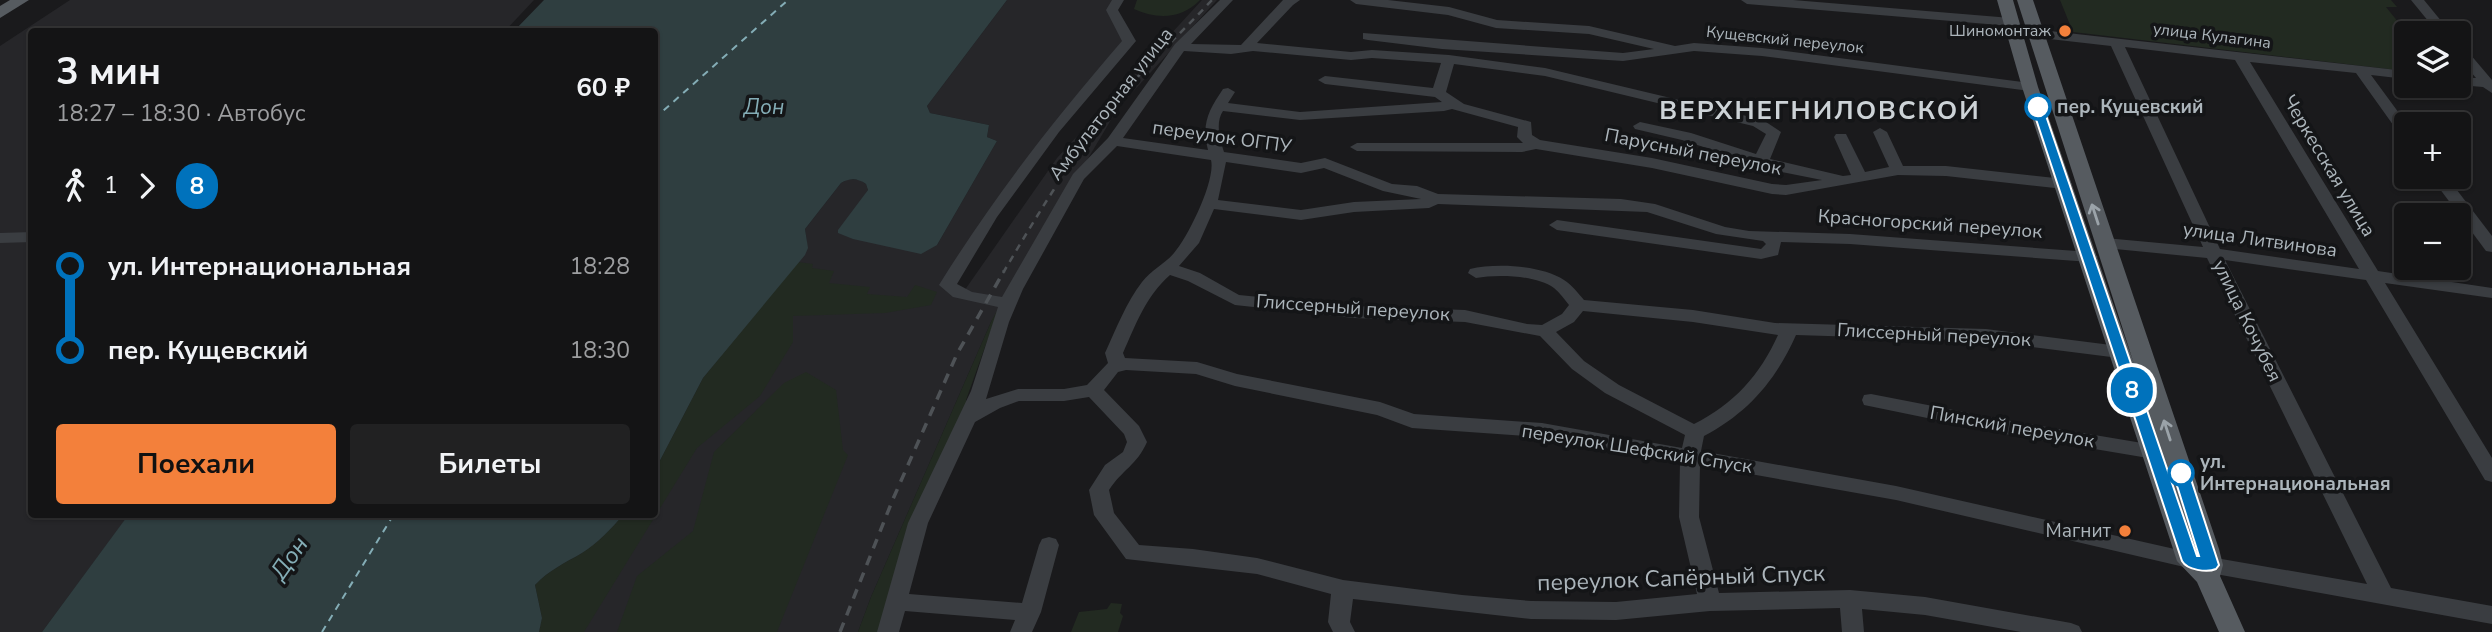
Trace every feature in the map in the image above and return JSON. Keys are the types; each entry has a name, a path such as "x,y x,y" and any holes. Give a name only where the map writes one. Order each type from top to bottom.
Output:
{"main road":[{"path":"0,13 21,0"},
{"path":"2005,0 2030,87 2064,184 2097,250 2119,352 2154,452 2232,632"},
{"path":"2025,0 2097,250 2203,567"}],"street":[{"path":"1007,303 961,294 951,290 948,285 990,216 1054,129 1129,41 1112,9 1118,0"},
{"name":"Амбулаторная улица","path":"888,632 918,523 980,391 1007,303 1078,177 1113,141 1180,47 1227,0"},
{"path":"1245,48 1288,2 1294,0"},
{"path":"1356,0 1449,10 1496,23 1589,30 1674,50"},
{"name":"улица Кулагина","path":"1747,0 1911,6 2013,26 2036,34 2394,74"},
{"path":"2417,0 2435,21"},
{"name":"Кущевский переулок","path":"1368,36 1442,45 1623,57 1646,56 1693,47 1762,52 2030,87"},
{"name":"улица Кочубея","path":"2116,43 2213,253 2384,596"},
{"path":"1180,47 1450,59 1558,74 1758,123 1774,132 1761,161"},
{"name":"Черкесская улица","path":"2240,58 2492,475"},
{"path":"967,418 993,403 1018,395 1064,395 1093,390 1112,368 1118,366 1114,353 1123,331 1150,283 1191,243 1209,204 1220,166 1212,138 1212,117 1223,99 1300,116 1444,107 1450,59"},
{"path":"2471,64 2491,86"},
{"path":"2360,70 2394,117"},
{"path":"1325,80 1445,98 1520,121 1526,125 1524,137 1536,144"},
{"path":"2471,83 2491,86"},
{"name":"Парусный переулок","path":"1640,126 1686,136 1761,161 1842,181"},
{"path":"1880,132 1898,170"},
{"path":"1840,137 1860,177"},
{"name":"переулок ОГПУ","path":"1113,141 1301,168 1325,163"},
{"name":"Парусный переулок","path":"1357,146 1522,148 1536,144 1652,163 1772,189 1797,189 1898,170 1946,171 2064,184"},
{"name":"Красногорский переулок","path":"1325,163 1389,188 1417,191 1435,198 1649,207 1722,231 1768,237 2097,250"},
{"path":"2448,189 2492,247"},
{"name":"Красногорский переулок","path":"1209,204 1301,215 1354,207 1429,203 1435,198"},
{"path":"1556,225 1761,254 1772,251 1774,244 1768,237"},
{"path":"0,237 28,237"},
{"name":"улица Литвинова","path":"2097,250 2213,253 2492,293"},
{"name":"Глиссерный переулок","path":"1167,268 1194,277 1235,300 1354,312 1465,316 1527,330 1545,331"},
{"path":"1476,274 1498,269 1550,279 1561,285 1578,305 1568,318 1545,331 1578,365 1612,389 1644,404 1673,423 1695,432 1721,420 1751,396 1781,349 1790,328"},
{"name":"Глиссерный переулок","path":"1578,305 1790,328 1986,335 2119,352"},
{"name":"переулок Шефский Спуск","path":"1118,366 1126,364 1197,368 1236,380 1380,409 1412,421 1542,430 1896,492 2203,567 2492,615"},
{"name":"переулок Сапёрный Спуск","path":"1093,390 1132,431 1137,442 1131,456 1112,470 1099,490 1104,515 1133,553 1193,556 1257,566 1343,589 1531,610 1616,611 1710,602 1850,599 1925,606 2071,632"},
{"name":"Пинский переулок","path":"1871,400 2006,428 2154,452"},
{"path":"1695,432 1690,457 1689,517 1710,602"},
{"path":"896,603 1025,622 1049,545"},
{"path":"1343,589 1339,622 1344,632"},
{"path":"1850,599 1853,632"}],"shaded area":[{"path":"70,0 534,0 508,28 28,28 28,518 127,518 42,632 0,632 0,46"},
{"path":"1007,0 1118,0 1112,10 1129,41 1054,129 948,285 962,294 1057,158 1202,0 1217,0 1118,108 991,322 858,632 539,632 542,618 583,552 605,535 620,518 658,518 658,465 725,349 798,262 807,243 805,229 841,183 848,179 860,180 866,184 868,190 864,197 937,245 997,141 987,137 989,125 930,113 927,106"},
{"path":"1137,0 1200,0 1185,11 1160,16 1134,9"},
{"path":"2060,0 2391,0 2397,7 2386,7 2397,21 2394,21 2394,70 2073,32"},
{"path":"798,262 813,264 812,268 834,271 829,283 870,287 867,294 907,297 915,285 937,292 931,305 885,313 793,316 793,342 760,396 697,448 658,512 658,464 703,378"},
{"path":"1000,305 966,400 970,412 946,467 888,632 858,632 871,597"},
{"path":"806,372 836,390 843,450 848,455 777,632 617,632 637,576 693,531 714,452 784,383"},
{"path":"620,518 654,518 584,632 539,632 542,618 535,585 609,531"},
{"path":"1111,603 1122,604 1120,613 1123,616 1118,632 1071,632 1079,612 1107,609"}],"water":[{"name":"Дон","path":"544,0 1007,0 927,106 930,113 989,125 987,137 997,141 937,245 921,254 853,239 838,233 868,190 866,184 857,180 841,183 805,229 808,248 805,255 703,378 658,464 658,28 517,28"},
{"name":"Дон","path":"126,518 620,518 593,545 535,585 542,618 539,632 42,632"}],"ferry route":[{"path":"658,115 788,0"},
{"path":"322,632 392,518"}],"railway":[{"path":"1003,273 1092,133 1136,78 1212,0"},
{"path":"840,632 893,499 957,354 1004,271"}],"bus line":[{"name":"8","path":"2038,107 2190,561 2210,565 2181,473"}],"place":[{"name":"Шиномонтаж","path":"2065,31"},
{"name":"пер. Кущевский","path":"2038,107"},
{"name":"ул. Интернациональная","path":"2181,473"},
{"name":"Магнит","path":"2125,531"}],"district":[{"name":"ВЕРХНЕГНИЛОВСКОЙ","path":"1820,110"}]}
